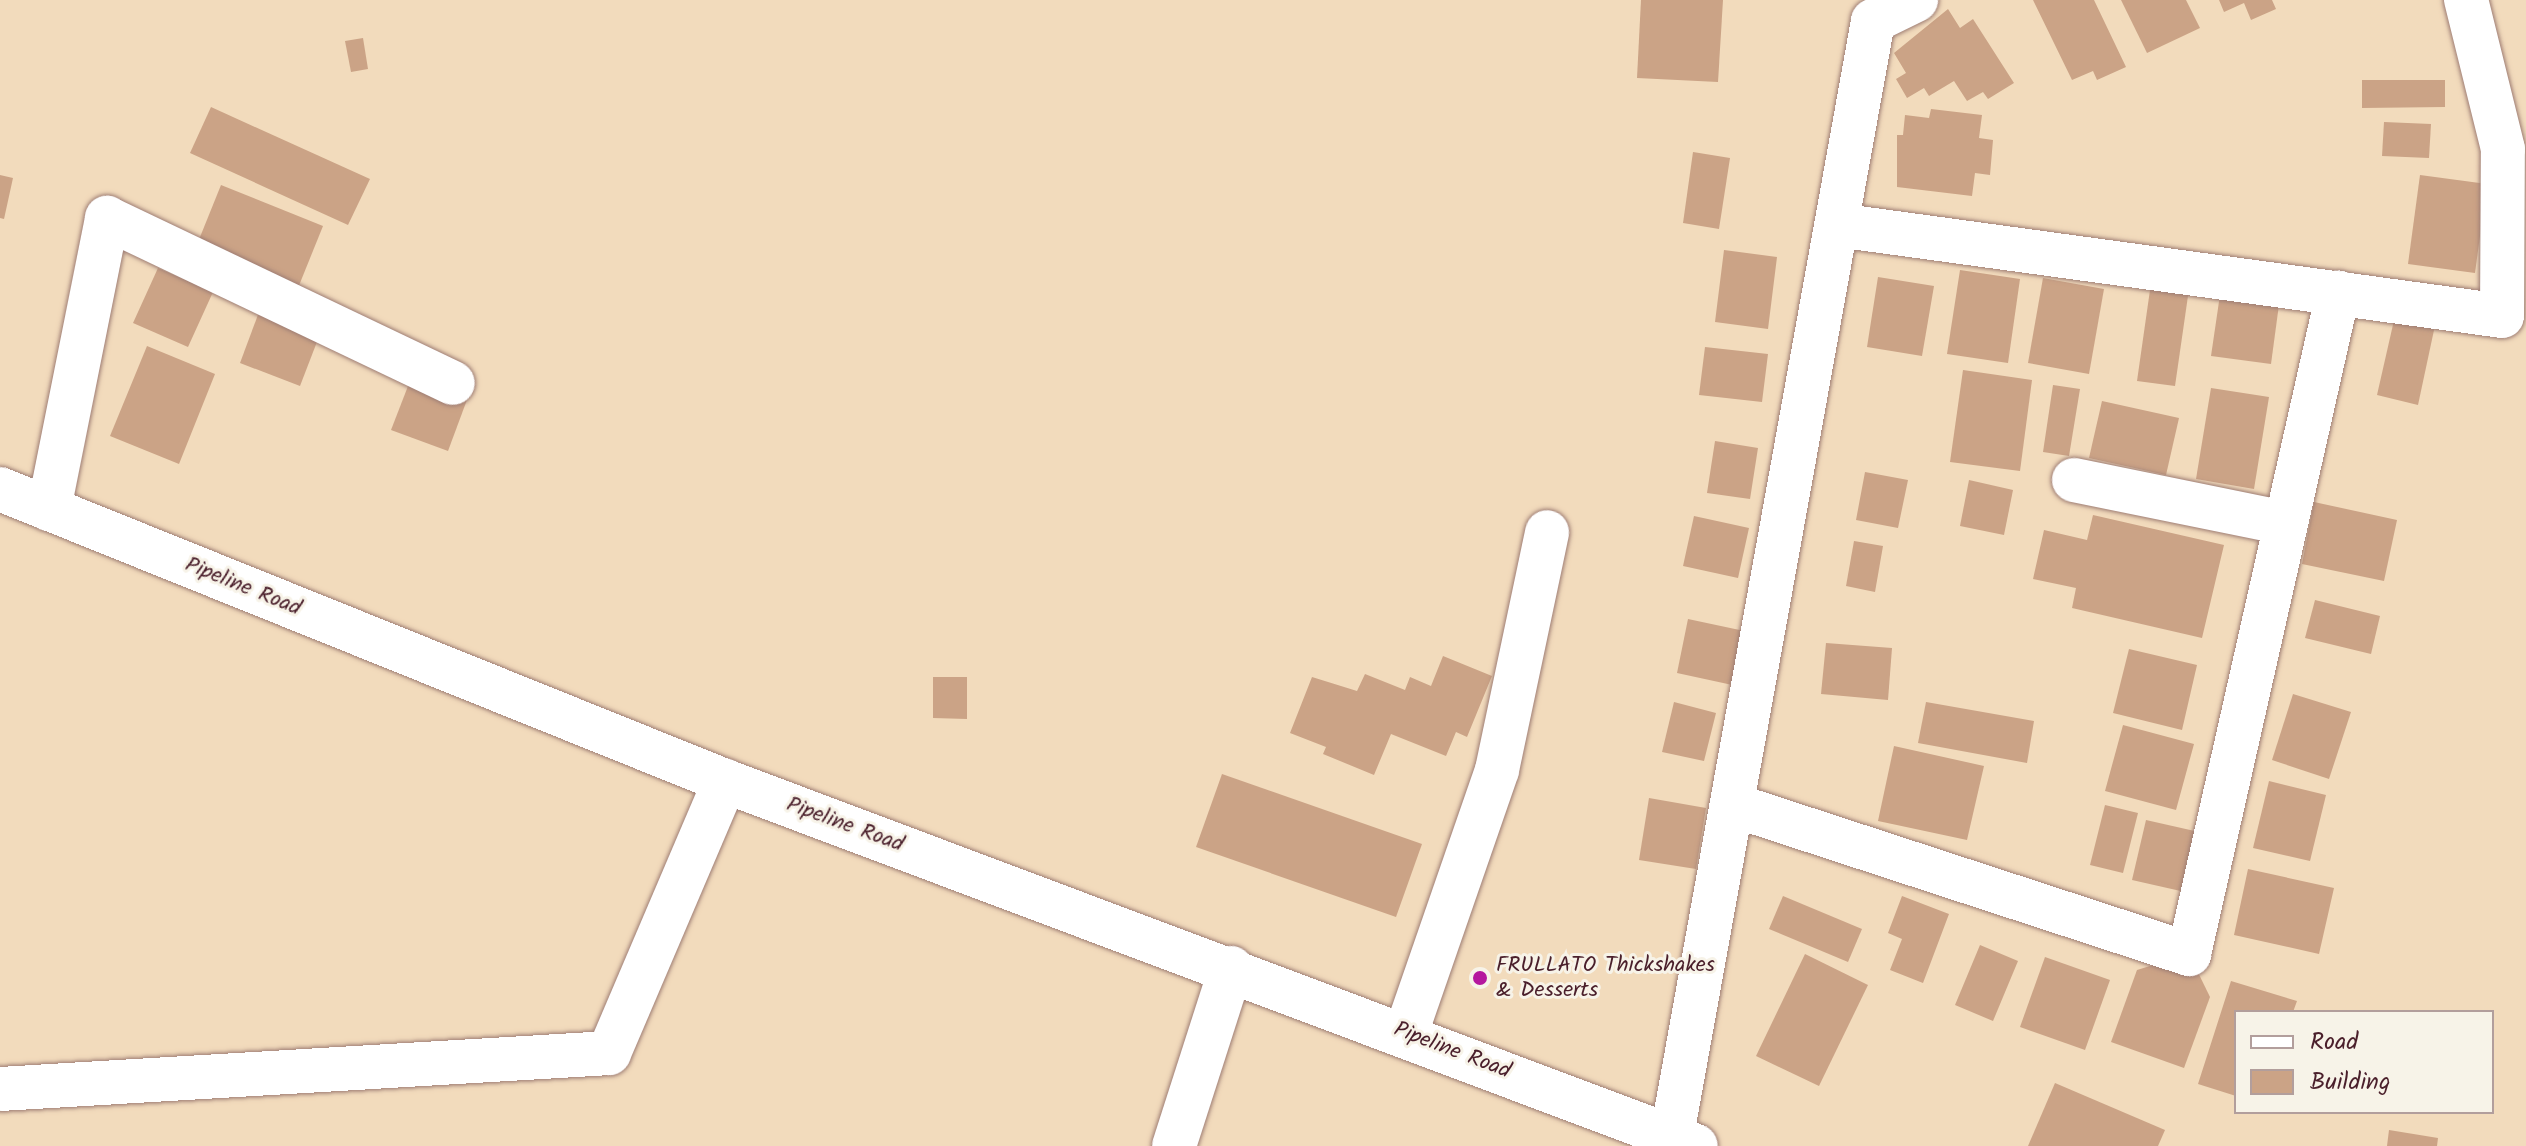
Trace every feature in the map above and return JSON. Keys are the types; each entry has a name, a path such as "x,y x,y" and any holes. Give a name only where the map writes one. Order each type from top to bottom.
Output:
{"street":[{"path":"1679,1142 1733,805 1873,21 1916,0"},
{"path":"1837,225 2502,316 2503,149 2466,0"},
{"path":"49,509 107,218 453,383"},
{"path":"1733,805 2189,954 2338,293"},
{"path":"2074,480 2286,523"},
{"name":"Pipeline Road","path":"0,489 725,781 1406,1033 1679,1142"},
{"path":"1406,1033 1497,770 1547,532"},
{"path":"0,1089 609,1053 725,781"},
{"path":"1174,1146 1231,968"}],"building":[{"path":"1641,0 1723,0 1718,82 1637,78"},
{"path":"2033,0 2094,0 2126,67 2097,80 2093,71 2072,80"},
{"path":"2121,0 2186,0 2200,28 2147,53"},
{"path":"2219,0 2272,0 2276,9 2251,20 2244,3 2224,12"},
{"path":"1948,9 1960,28 1973,19 2014,83 1988,99 1983,92 1967,101 1954,81 1929,96 1924,88 1907,98 1896,79 1906,73 1894,53"},
{"path":"363,38 368,69 351,72 345,41"},
{"path":"2362,80 2445,80 2445,107 2362,108"},
{"path":"211,107 370,179 348,225 190,153"},
{"path":"1931,109 1982,115 1979,138 1993,140 1990,175 1975,173 1972,196 1897,187 1897,135 1903,135 1905,115 1929,118"},
{"path":"2384,122 2431,124 2429,158 2382,156"},
{"path":"1693,152 1730,158 1719,229 1683,223"},
{"path":"0,175 13,178 4,219 0,218"},
{"path":"2420,175 2487,184 2475,273 2408,264"},
{"path":"221,185 323,226 298,288 196,247"},
{"path":"1724,250 1777,257 1768,329 1715,322"},
{"path":"158,268 213,292 188,347 133,323"},
{"path":"1960,270 2020,279 2008,363 1947,354"},
{"path":"2152,276 2190,282 2175,386 2137,381"},
{"path":"1878,277 1934,286 1922,356 1867,347"},
{"path":"2043,278 2104,289 2089,374 2028,363"},
{"path":"2221,288 2280,297 2271,364 2211,356"},
{"path":"2397,307 2437,316 2418,405 2377,395"},
{"path":"259,312 320,334 300,386 240,363"},
{"path":"147,346 215,374 179,464 110,436"},
{"path":"1705,347 1768,354 1762,402 1699,395"},
{"path":"415,368 471,389 448,451 391,430"},
{"path":"1963,370 2032,380 2020,471 1950,462"},
{"path":"2053,385 2080,389 2069,456 2043,452"},
{"path":"2211,388 2269,397 2254,489 2196,479"},
{"path":"2102,401 2179,418 2166,475 2089,458"},
{"path":"1715,441 1758,448 1750,499 1707,493"},
{"path":"1865,472 1908,480 1898,528 1856,520"},
{"path":"1969,480 2013,490 2004,535 1960,526"},
{"path":"2314,502 2397,520 2384,581 2302,564"},
{"path":"2093,515 2224,545 2202,638 2072,608 2076,588 2033,579 2044,530 2087,540"},
{"path":"1694,516 1749,528 1738,578 1683,566"},
{"path":"1854,541 1883,546 1875,592 1846,586"},
{"path":"2315,600 2380,616 2371,654 2305,638"},
{"path":"1688,619 1749,632 1737,686 1677,673"},
{"path":"1826,643 1892,648 1888,700 1821,694"},
{"path":"2129,649 2197,665 2182,730 2113,713"},
{"path":"1443,656 1492,676 1467,737 1456,732 1446,756 1391,734 1374,775 1323,754 1326,747 1290,733 1312,677 1357,691 1365,674 1405,690 1410,677 1431,686"},
{"path":"933,677 967,677 967,719 933,718"},
{"path":"2293,694 2351,712 2329,779 2272,760"},
{"path":"1674,702 1716,713 1704,761 1662,752"},
{"path":"1926,702 2034,721 2027,763 1918,743"},
{"path":"2123,725 2194,744 2176,810 2105,791"},
{"path":"1894,746 1984,766 1967,840 1878,821"},
{"path":"1222,774 1422,844 1396,917 1196,847"},
{"path":"2269,781 2326,795 2310,861 2253,848"},
{"path":"1649,798 1706,808 1696,869 1639,860"},
{"path":"2105,805 2138,813 2123,873 2090,865"},
{"path":"2146,820 2199,832 2185,892 2132,880"},
{"path":"2248,869 2334,888 2319,954 2234,935"},
{"path":"1783,896 1862,929 1848,962 1769,929"},
{"path":"1902,896 1949,914 1923,983 1890,970 1902,939 1888,933"},
{"path":"1980,945 2018,961 1993,1021 1955,1005"},
{"path":"1805,954 1868,985 1819,1086 1756,1056"},
{"path":"2189,954 2210,997 2184,1068 2111,1042 2137,970"},
{"path":"2045,957 2110,980 2085,1050 2020,1027"},
{"path":"2231,981 2297,1001 2294,1010 2234,1010 2234,1095 2198,1084"},
{"path":"2055,1083 2165,1130 2158,1146 2028,1146"},
{"path":"2389,1130 2438,1138 2437,1146 2387,1146"}],"place":[{"name":"FRULLATO Thickshakes & Desserts","path":"1480,978"}]}
